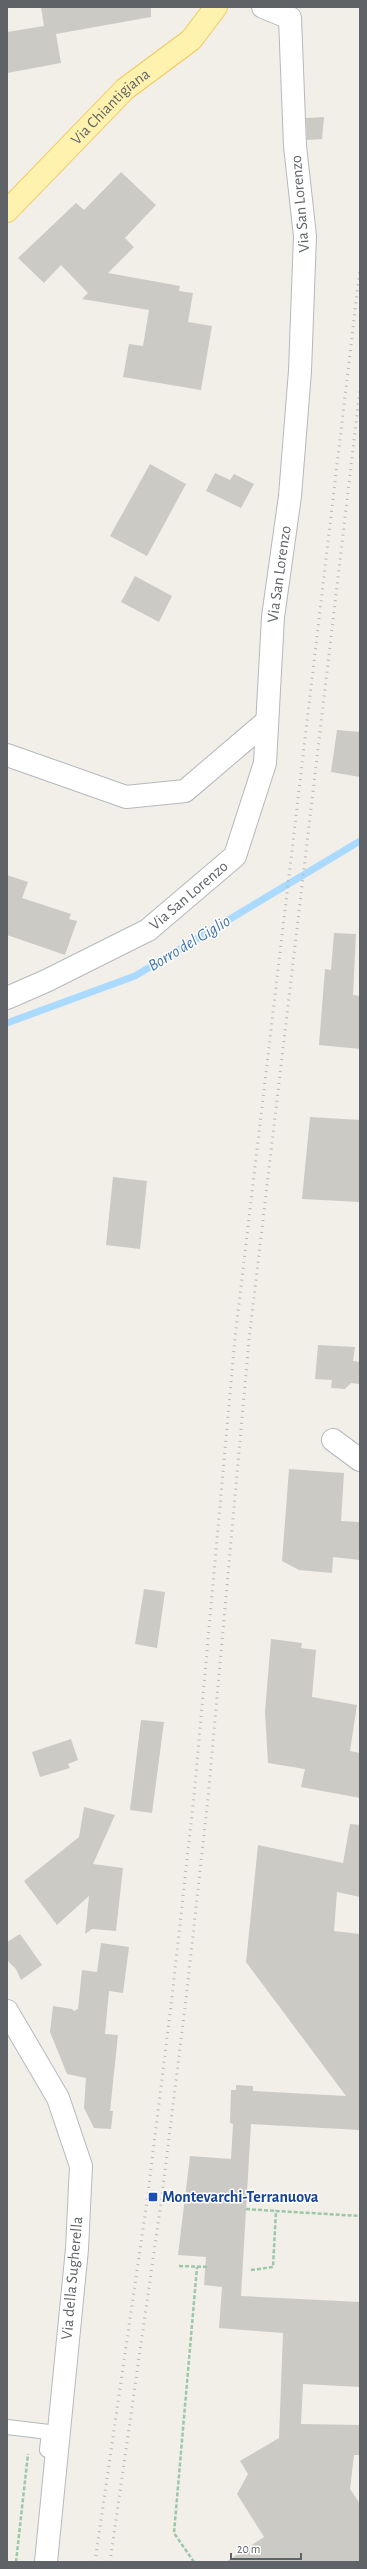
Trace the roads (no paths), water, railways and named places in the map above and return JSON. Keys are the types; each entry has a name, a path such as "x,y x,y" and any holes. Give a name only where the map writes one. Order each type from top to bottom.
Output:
{"main road":[{"name":"Via Chiantigiana","path":"7,211 125,89 191,40 216,7"}],"street":[{"name":"Via San Lorenzo","path":"7,998 46,981 148,930 235,856 265,764 274,617 290,496 300,371 305,236 295,146 290,18 263,7"},
{"path":"7,755 126,797 185,791 267,721"},
{"path":"333,1440 360,1460"},
{"name":"Via della Sugherella","path":"7,2010 58,2098 81,2166 77,2249 46,2562"}],"lane":[{"path":"7,2427 49,2432 37,2562"}],"waterway":[{"name":"Borro del Giglio","path":"7,1023 135,976 360,841"}],"railway":[{"path":"95,2562 147,2201 172,1997 194,1796 235,1338 360,268"},
{"path":"110,2562 161,2203 186,1999 208,1798 249,1340 360,389"}],"place":[{"name":"Montevarchi-Terranuova","path":"153,2197"}]}
